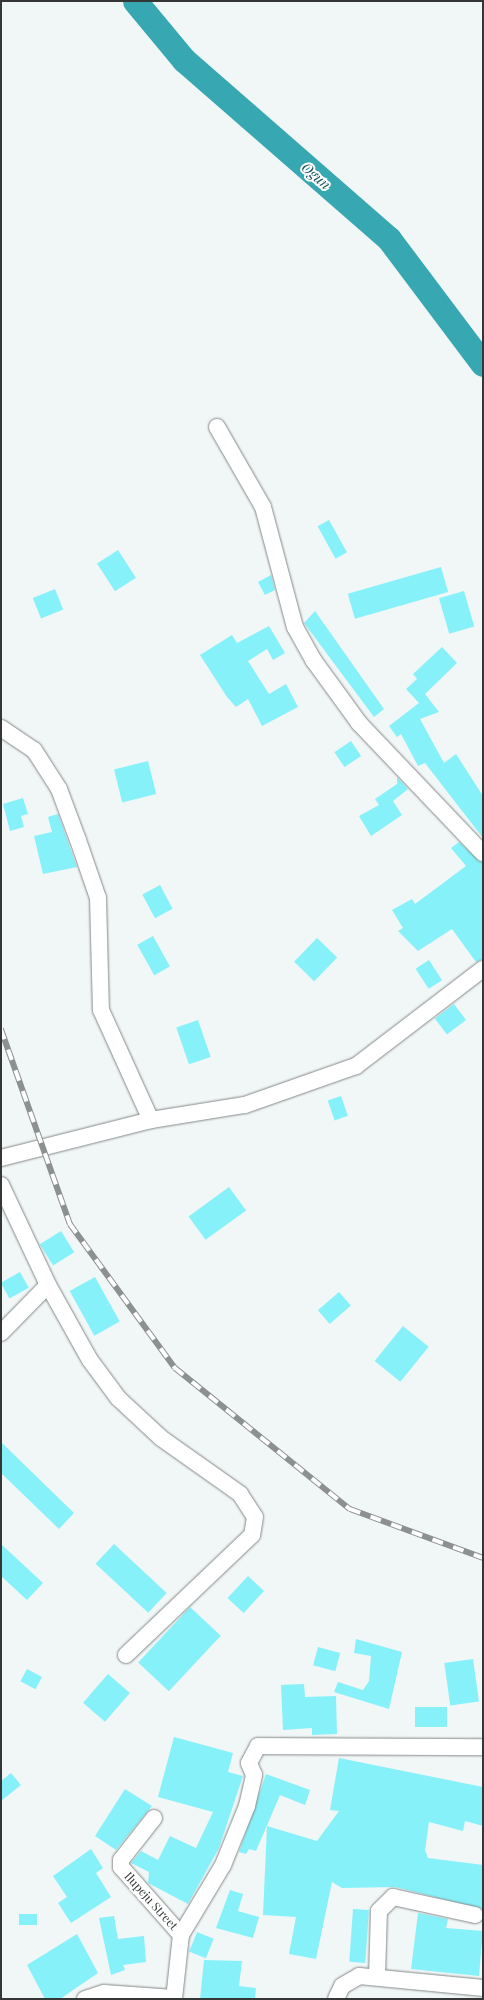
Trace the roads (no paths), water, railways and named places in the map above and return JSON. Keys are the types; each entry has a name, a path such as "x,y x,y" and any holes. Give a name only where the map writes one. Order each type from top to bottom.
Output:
{"street":[{"path":"216,427 263,507 295,627 314,662 359,723 483,853"},
{"path":"1,728 34,750 59,789 98,898 101,1010 151,1120"},
{"path":"1,1158 151,1120 245,1105 356,1066 483,969"},
{"path":"1,1185 48,1285 90,1360 118,1398 161,1438 240,1494 255,1517 252,1535 126,1655"},
{"path":"1,1333 48,1285"},
{"path":"85,1999 104,1993 174,1998 181,1935 226,1857 247,1806 254,1775 249,1763 258,1746 483,1747"},
{"name":"Ilupeju Street","path":"154,1818 121,1860 121,1868 181,1935"},
{"path":"376,1977 379,1911 393,1896 475,1915"},
{"path":"336,1999 342,1986 359,1976 483,1988"}],"waterway":[{"name":"Ogun","path":"135,1 184,60 389,239 483,364"}],"railway":[{"path":"1,1029 70,1224 175,1368 350,1509 483,1558"}]}
